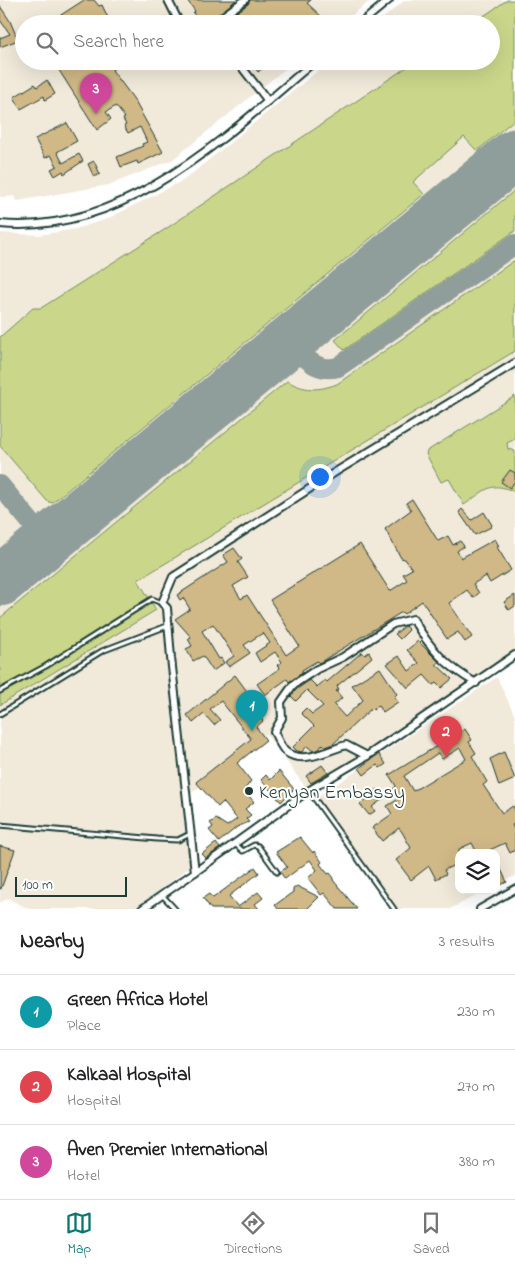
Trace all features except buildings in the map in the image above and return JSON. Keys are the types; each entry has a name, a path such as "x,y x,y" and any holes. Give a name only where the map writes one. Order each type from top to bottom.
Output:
{"street":[{"path":"168,0 176,15"},
{"path":"225,15 246,0"},
{"path":"371,15 389,0"},
{"path":"244,70 268,100"},
{"path":"0,224 22,226 52,224 93,212 138,194 178,172 304,70"},
{"path":"195,872 167,608 162,603 173,577 337,471 515,363"},
{"path":"367,756 346,745 328,752 301,757 285,752 274,732 282,718 281,702 293,684 316,669 342,657 393,624 413,619 435,651 450,668 476,683"},
{"path":"142,909 308,791 367,756 515,655"},
{"path":"480,909 515,889"}],"lane":[{"path":"0,691 46,666 152,599 162,603"},
{"path":"0,714 102,651 168,625"},
{"path":"308,791 394,909"},
{"path":"0,825 178,840 190,833"},
{"path":"235,844 243,851 258,846 277,872"},
{"path":"162,896 175,909"}],"shaded area":[{"path":"0,0 371,0 352,15 15,15 15,70 284,70 172,160 109,185 17,201 15,196 0,197"},
{"path":"405,0 515,0 515,660 306,788 266,734 188,796 191,866 135,909 28,909 8,898 0,903 0,233 40,235 75,229 107,219 184,180 319,70 500,70 500,15 387,15"},
{"path":"497,677 515,716 515,876 500,883 500,849 455,849 455,894 479,894 450,909 398,909 317,797"}],"green space":[{"path":"507,0 515,0 515,119 477,151 464,137 413,182 424,194 52,503 47,501 0,446 0,337 33,308 41,308 164,230 403,70 500,70 500,15 485,15"},
{"path":"515,190 515,231 344,350 335,340"},
{"path":"515,260 515,351 138,580 156,610 0,705 0,618 287,381 300,387 312,389 337,384"},
{"path":"515,396 515,439 507,443 508,449 515,451 515,492 493,487 464,505 449,479 441,482 426,454 427,451"}],"taxiway":[{"path":"289,341 310,362 323,368 338,367 515,244"},
{"path":"0,485 47,542"}],"runway":[{"path":"0,581 515,154"}],"place":[{"name":"Aven Premier International","path":"96,114"},
{"name":"Green Africa Hotel","path":"252,731"},
{"name":"Kalkaal Hospital","path":"446,757"},
{"name":"Kenyan Embassy","path":"249,791"}]}
